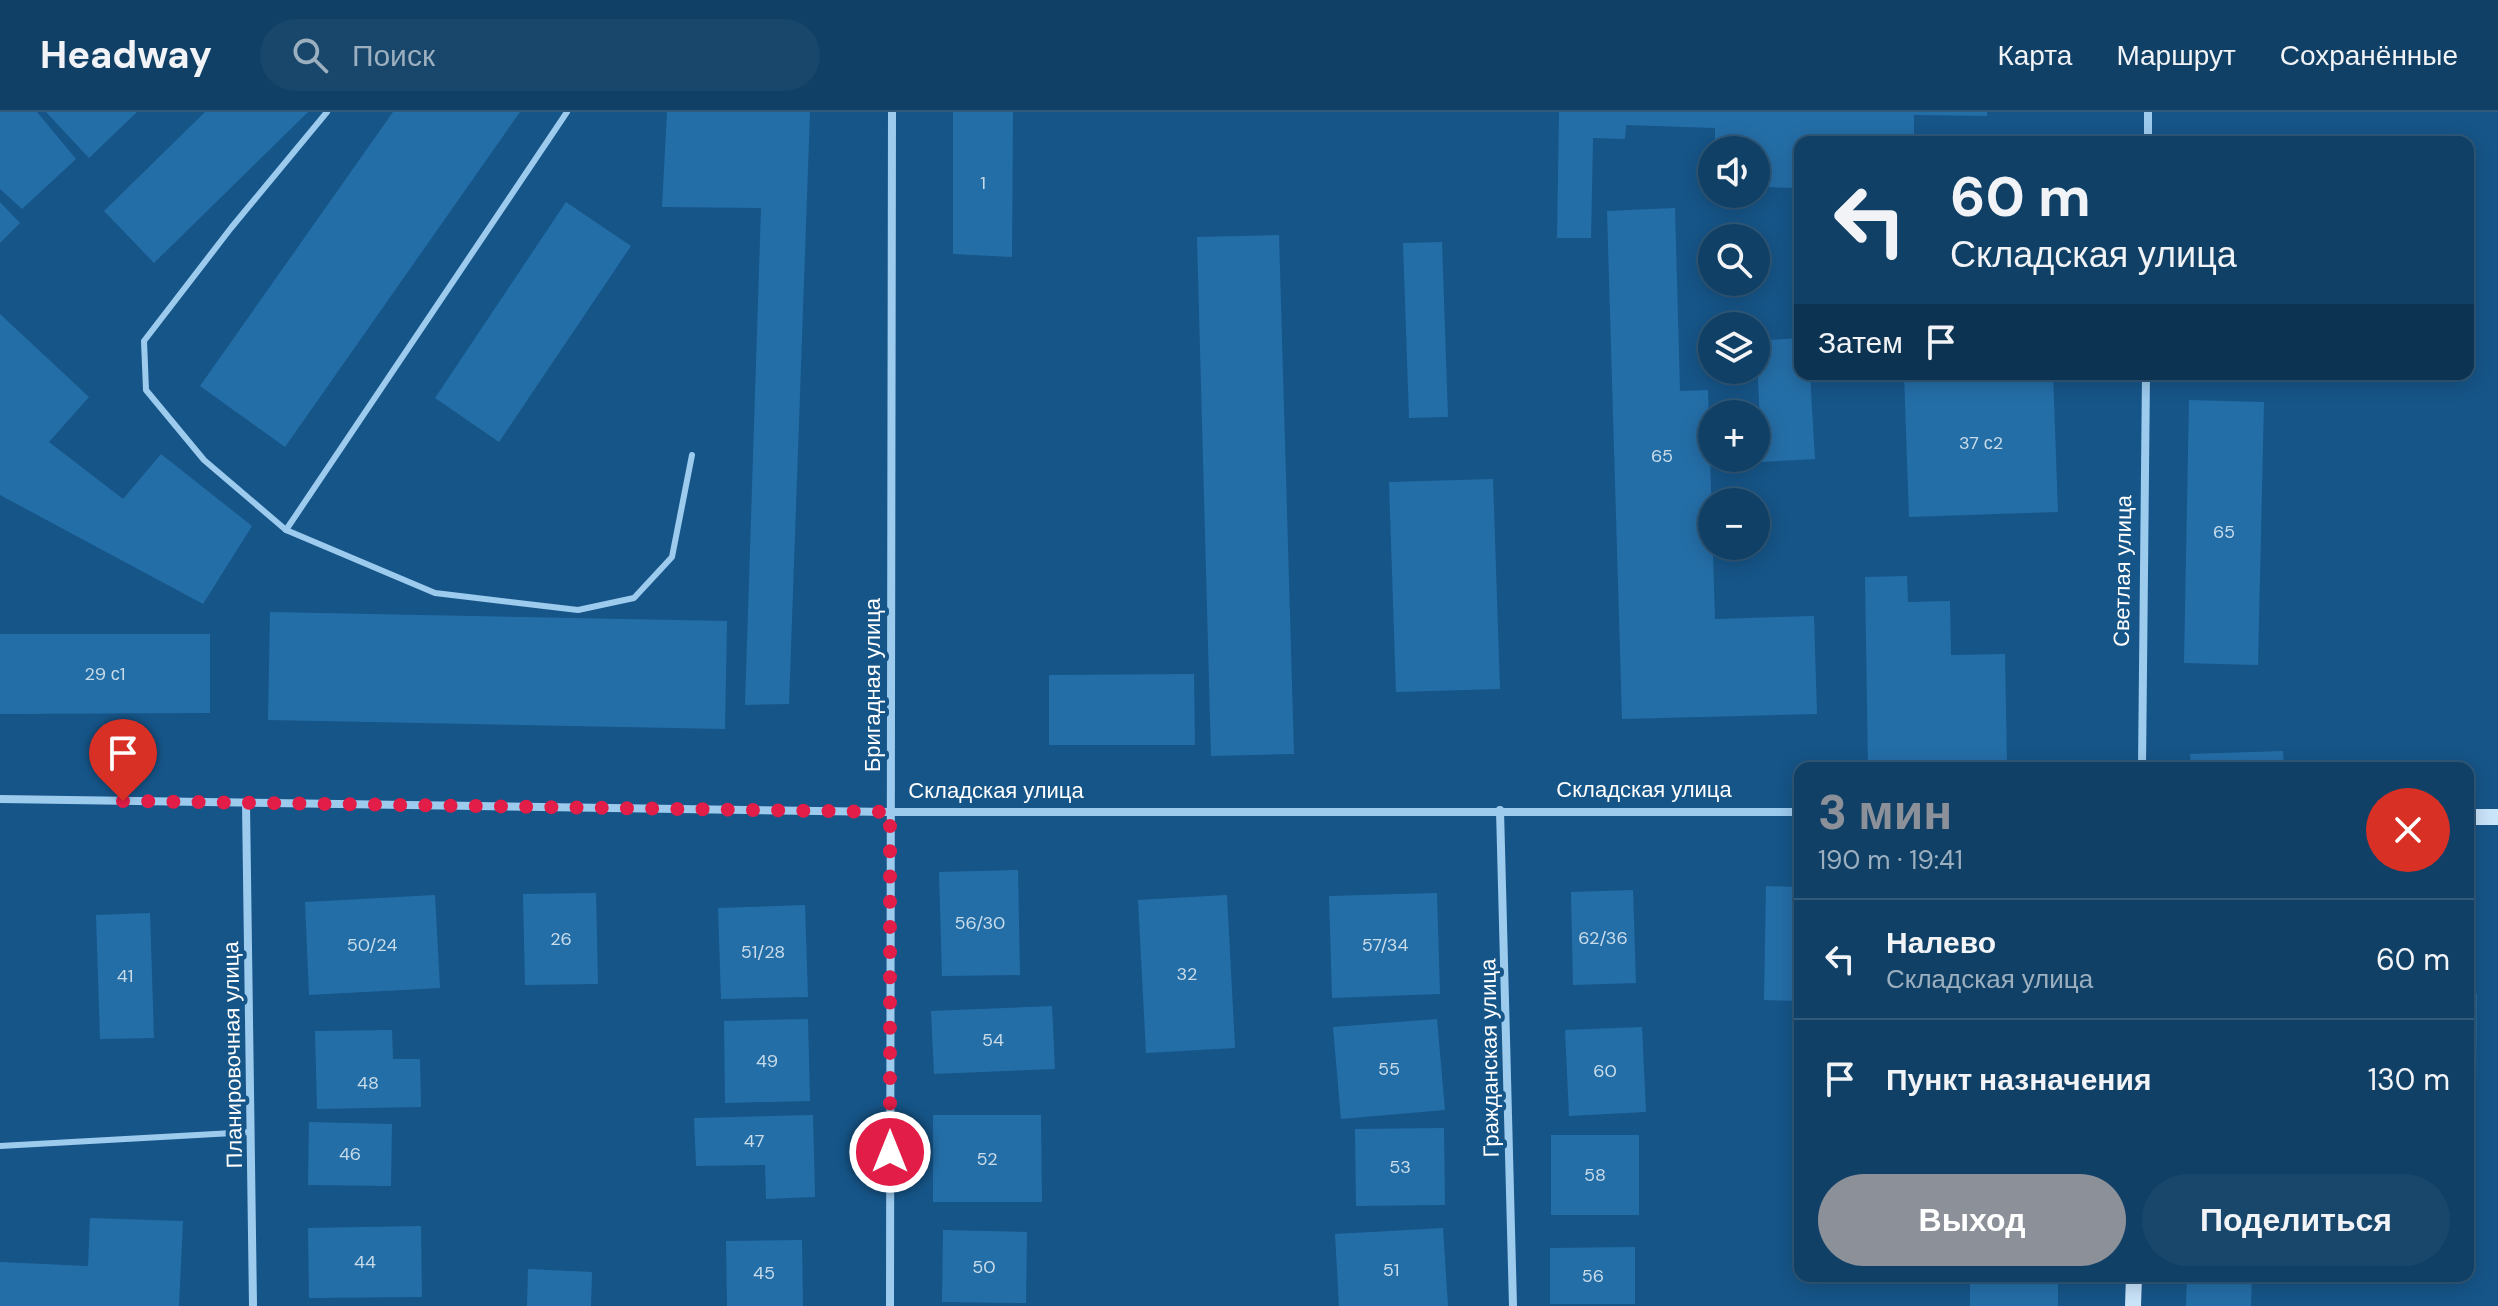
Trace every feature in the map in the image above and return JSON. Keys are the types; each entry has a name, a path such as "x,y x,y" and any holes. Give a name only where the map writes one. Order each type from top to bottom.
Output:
{"street":[{"name":"Бригадная улица","path":"890,1306 892,112"},
{"path":"2148,113 2148,136"},
{"name":"Светлая улица","path":"2142,762 2146,380"},
{"name":"Складская улица","path":"0,799 890,812 1794,812"},
{"name":"Планировочная улица","path":"246,804 253,1306"},
{"name":"Гражданская улица","path":"1500,810 1513,1306"},
{"path":"2474,817 2498,817"},
{"path":"2133,1306 2134,1282"}],"lane":[{"path":"327,112 231,228 144,341 146,390 204,460 286,530 435,593 578,610 634,598 672,557 692,455"},
{"path":"286,530 567,112"},
{"path":"0,1146 251,1132"}],"building":[{"path":"0,112 37,112 76,159 22,209 0,189"},
{"path":"46,112 137,112 89,158"},
{"path":"205,112 308,112 154,263 104,211"},
{"path":"393,112 520,112 285,447 200,386"},
{"path":"667,112 810,112 789,704 745,705 761,208 662,207"},
{"path":"953,112 1013,112 1012,257 953,254"},
{"path":"1559,112 1987,112 1987,116 1914,115 1914,136 1794,136 1794,188 1770,187 1770,136 1715,136 1715,128 1626,125 1625,139 1593,138 1591,238 1557,238"},
{"path":"0,202 20,223 0,243"},
{"path":"566,202 631,246 499,442 435,398"},
{"path":"1675,208 1680,391 1708,390 1708,400 1698,400 1698,472 1711,472 1711,488 1698,488 1698,560 1713,560 1715,619 1814,616 1817,714 1622,719 1607,211"},
{"path":"1279,235 1294,754 1211,756 1197,237"},
{"path":"1442,242 1448,417 1409,418 1403,243"},
{"path":"0,314 89,397 49,442 123,499 161,454 252,526 203,604 0,495"},
{"path":"1794,338 1794,380 1810,380 1815,459 1770,462 1770,400 1759,400 1758,384 1770,384 1770,340"},
{"path":"1904,380 2053,380 2058,512 1909,517"},
{"path":"2189,400 2264,402 2258,665 2184,663"},
{"path":"1493,479 1500,689 1396,692 1389,482"},
{"path":"1907,576 1908,602 1950,601 1951,655 2005,654 2007,762 1868,762 1865,577"},
{"path":"270,612 727,621 725,729 268,720"},
{"path":"0,634 210,634 210,713 0,714"},
{"path":"1194,674 1195,745 1049,745 1049,675"},
{"path":"2283,751 2284,762 2191,762 2190,754"},
{"path":"1018,870 1020,975 942,976 939,872"},
{"path":"1766,886 1794,887 1794,1001 1764,1000"},
{"path":"1633,890 1636,983 1573,985 1571,892"},
{"path":"596,893 598,984 525,985 523,894"},
{"path":"1437,893 1440,994 1332,998 1329,896"},
{"path":"435,895 440,988 309,995 305,902"},
{"path":"1227,895 1235,1048 1146,1053 1138,900"},
{"path":"805,905 808,997 721,999 718,908"},
{"path":"150,913 154,1038 100,1039 96,915"},
{"path":"2474,994 2477,994 2474,1085"},
{"path":"1052,1006 1055,1069 934,1074 931,1011"},
{"path":"808,1019 810,1101 725,1103 724,1021"},
{"path":"1437,1019 1445,1110 1341,1119 1333,1027"},
{"path":"1642,1027 1646,1112 1569,1116 1565,1030"},
{"path":"392,1030 393,1059 420,1059 421,1107 317,1109 315,1031"},
{"path":"813,1115 815,1197 766,1199 765,1165 696,1166 694,1118"},
{"path":"933,1115 1041,1115 1042,1202 933,1202"},
{"path":"309,1122 392,1124 391,1186 308,1185"},
{"path":"1444,1128 1445,1205 1356,1206 1355,1129"},
{"path":"1551,1135 1639,1135 1639,1215 1551,1215"},
{"path":"90,1218 183,1221 179,1306 0,1306 0,1262 88,1266"},
{"path":"421,1226 422,1297 309,1298 308,1228"},
{"path":"1443,1228 1448,1306 1339,1306 1335,1234"},
{"path":"943,1230 1027,1232 1026,1303 942,1302"},
{"path":"802,1240 803,1306 727,1306 726,1241"},
{"path":"1635,1247 1635,1304 1550,1304 1550,1248"},
{"path":"528,1269 592,1272 591,1306 527,1306"},
{"path":"1970,1282 2058,1282 2058,1306 1970,1306"},
{"path":"2187,1282 2252,1282 2251,1306 2186,1306"}],"route":[{"path":"123,801 890,812 890,1152"}]}
